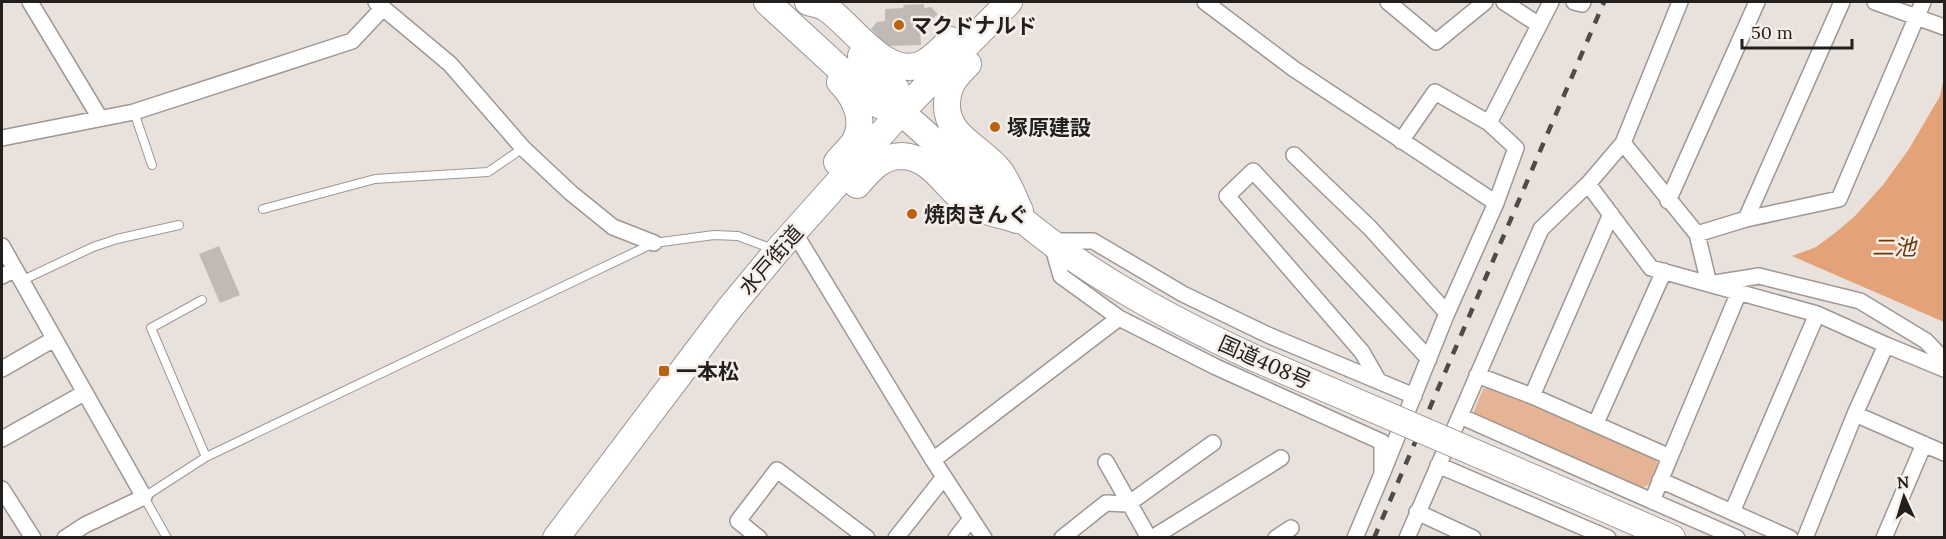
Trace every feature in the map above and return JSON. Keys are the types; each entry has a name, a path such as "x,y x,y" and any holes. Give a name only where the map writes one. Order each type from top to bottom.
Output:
{"highway":[{"path":"772,6 879,105 901,112 896,89 803,2"},
{"path":"808,2 825,8 888,62 909,67 922,64 998,7"},
{"path":"772,6 795,38 851,93 857,107 859,124 857,135 853,144 818,183 812,211 841,203 881,161 898,156 913,156 924,161 969,205 1026,222"},
{"path":"998,7 978,54 950,83 946,107 948,118 957,132 1000,170 1026,222"},
{"name":"水戸街道","path":"556,537 729,309 777,251 998,7"},
{"name":"国道408号","path":"901,112 1026,222 1051,241 1130,292 1205,334 1252,357 1672,537"}],"street":[{"path":"30,2 100,118"},
{"path":"1205,2 1294,69 1496,203"},
{"path":"1388,2 1436,42 1485,2"},
{"path":"1504,2 1539,26"},
{"path":"1488,123 1551,2"},
{"path":"1574,2 1583,2"},
{"path":"1407,537 1541,229 1588,184 1623,143 1680,2"},
{"path":"1668,201 1757,2"},
{"path":"1746,219 1842,2"},
{"path":"1875,2 1944,27"},
{"path":"1697,234 1746,219 1839,199 1923,2"},
{"path":"2,138 134,112 352,40 379,5 450,63 523,148 571,193 613,227 654,243"},
{"path":"1355,537 1447,313 1496,203 1515,148 1488,123 1435,92 1401,141"},
{"path":"1623,143 1697,234 1709,284"},
{"path":"1294,155 1370,228 1447,313"},
{"path":"1378,380 1362,352 1227,196 1253,171 1429,359"},
{"path":"1588,184 1651,268 1817,314 1944,369"},
{"path":"1532,396 1611,214"},
{"path":"794,232 933,460 984,537"},
{"path":"1382,474 1382,442 1216,367 1119,318 1061,276 1051,241 1093,241 1183,294 1268,335 1414,396"},
{"path":"2,246 144,496 65,537"},
{"path":"1596,423 1664,271"},
{"path":"2,276 18,275"},
{"path":"1709,284 1759,276 1860,301 1926,341 1944,360"},
{"path":"1652,501 1739,292"},
{"path":"1732,512 1817,314"},
{"path":"933,460 1119,318"},
{"path":"2,369 54,339"},
{"path":"1805,537 1886,345"},
{"path":"1477,375 1596,423 1670,457"},
{"path":"2,440 84,393"},
{"path":"1855,414 1944,453"},
{"path":"1460,416 1737,537"},
{"path":"1062,537 1106,503 1128,504 1214,443"},
{"path":"1884,537 1924,444"},
{"path":"1106,462 1128,504 1151,537 1281,458"},
{"path":"1438,465 1608,537"},
{"path":"759,537 738,521 777,470 867,537"},
{"path":"896,537 944,477"},
{"path":"1660,480 1790,537"},
{"path":"2,489 33,537"},
{"path":"1417,513 1473,537"},
{"path":"956,537 971,519"},
{"path":"1276,537 1291,528"}],"lane":[{"path":"134,112 152,165"},
{"path":"263,209 375,179 488,172 523,148"},
{"path":"18,275 117,239 179,225"},
{"path":"167,537 144,496 206,457 654,243 714,235 738,236 777,251"},
{"path":"202,300 150,328 206,457"}],"shaded area":[{"path":"1494,385 1652,452 1658,464 1649,484 1640,490 1478,422 1474,411 1483,389"}],"water":[{"name":"二池","path":"1944,78 1944,322 1792,256 1816,247 1835,233 1855,216 1883,185 1909,149 1940,96"}],"building":[{"name":"マクドナルド","path":"924,4 924,8 931,7 938,14 920,29 921,45 887,46 871,29 877,22 885,21 885,9"},
{"path":"219,246 240,295 220,303 199,254"}],"railway":[{"path":"1374,538 1604,2"}],"place":[{"name":"マクドナルド","path":"899,25"},
{"name":"塚原建設","path":"995,127"},
{"name":"焼肉きんぐ","path":"912,214"},
{"name":"一本松","path":"664,371"}]}
